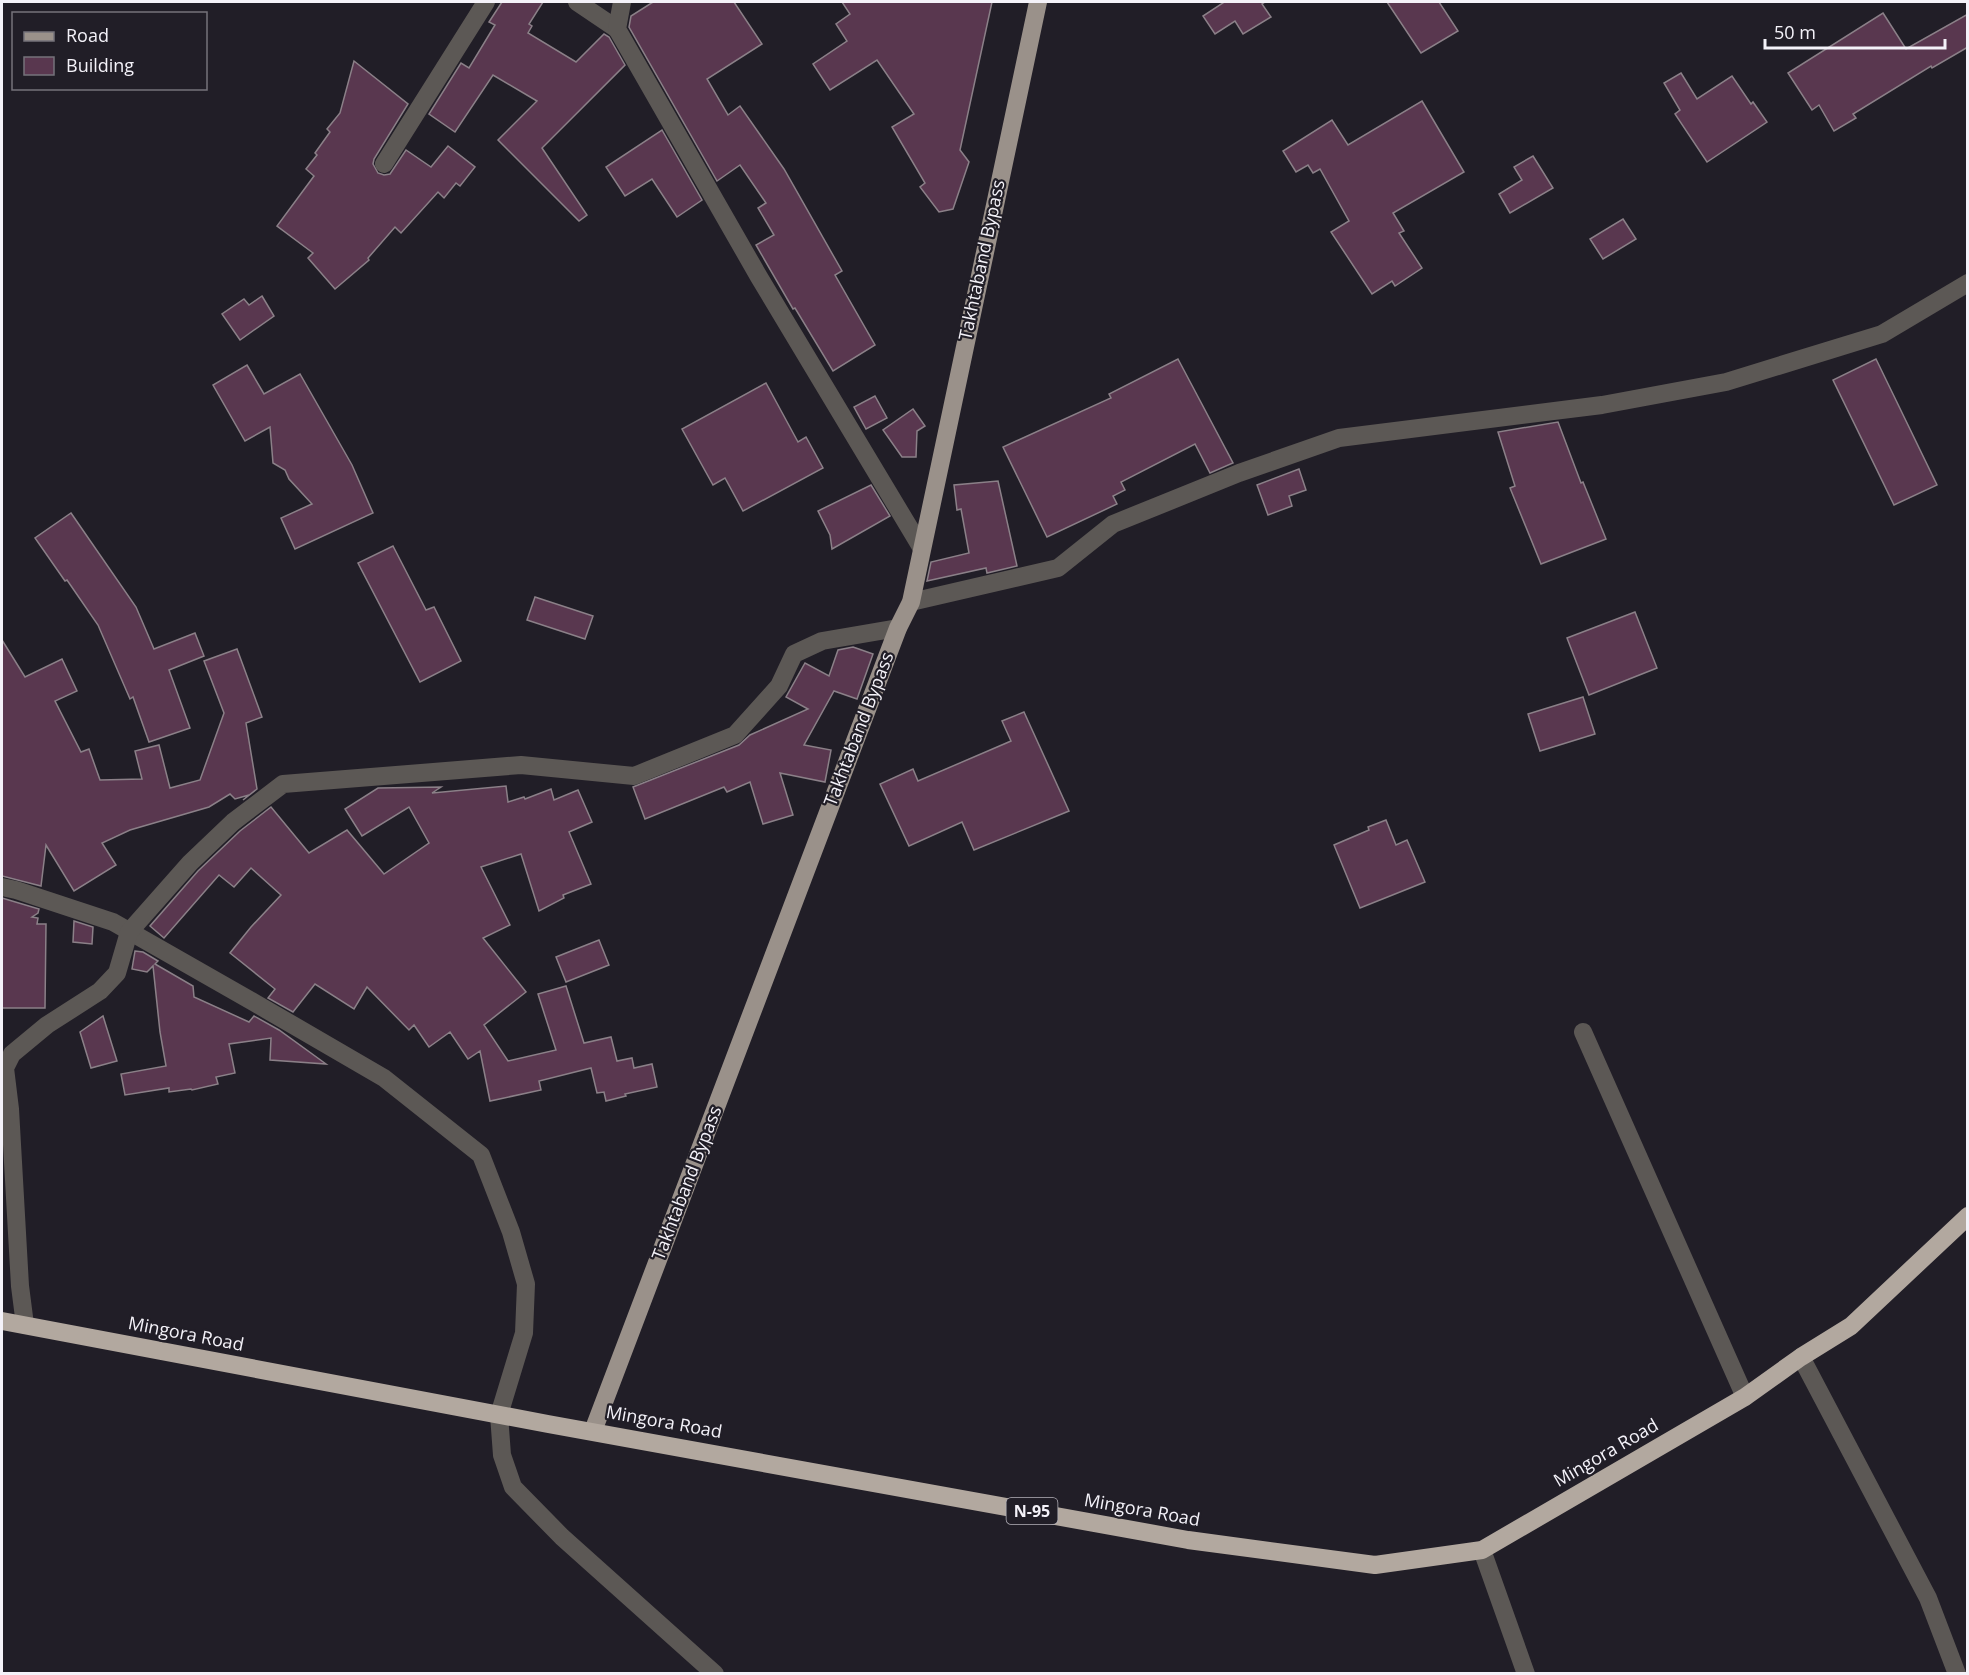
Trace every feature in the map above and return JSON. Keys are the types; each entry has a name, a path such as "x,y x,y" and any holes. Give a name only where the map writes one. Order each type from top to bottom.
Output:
{"highway":[{"name":"Mingora Road","path":"2,1321 499,1415 1188,1540 1375,1565 1482,1550 1745,1396 1851,1326 1968,1216"}],"main road":[{"name":"Takhtaband Bypass","path":"593,1431 897,628 911,602 1038,2"}],"street":[{"path":"384,164 486,2"},
{"path":"577,2 617,29 759,277 921,547"},
{"path":"617,29 622,2"},
{"path":"911,602 1058,568 1113,524 1239,473 1339,438 1602,405 1726,382 1882,334 1968,283"},
{"path":"25,1325 20,1286 10,1109 5,1068 12,1054 47,1025 100,992 117,973 129,932 190,863 233,822 283,784 521,765 634,776 735,735 779,686 794,654 822,641 897,628"},
{"path":"2,887 113,922 384,1078 481,1155 511,1232 526,1284 524,1333 499,1415 501,1455 513,1487 562,1537 715,1674"},
{"path":"1583,1032 1745,1396"},
{"path":"1801,1357 1928,1598 1957,1674"},
{"path":"1482,1550 1526,1674"}],"building":[{"path":"502,2 543,2 529,24 532,26 528,33 576,62 604,34 609,37 625,65 542,148 587,215 579,221 498,140 537,101 493,75 455,132 429,114 461,63 469,68 495,25 489,22"},
{"path":"653,2 734,2 762,44 707,79 728,115 740,106 784,169 842,271 835,275 875,345 833,371 795,308 793,309 756,245 774,235 758,208 766,203 740,165 717,181 629,27 631,16"},
{"path":"842,2 992,2 960,150 969,162 953,209 939,212 920,187 925,183 892,127 914,114 877,60 830,90 813,64 847,41 836,24 850,14"},
{"path":"1222,2 1265,2 1262,4 1271,17 1243,34 1235,21 1215,34 1203,16"},
{"path":"1387,2 1439,2 1458,31 1421,53"},
{"path":"1883,13 1906,49 1968,14 1968,47 1932,68 1931,66 1853,114 1856,118 1834,131 1819,105 1812,110 1788,73"},
{"path":"354,61 408,104 374,159 373,164 378,173 390,174 406,150 431,167 448,146 475,167 460,186 456,183 444,198 438,192 401,233 395,227 368,258 369,260 335,289 308,258 313,253 277,226 314,176 306,169 330,132 327,129 340,113"},
{"path":"1681,73 1697,99 1732,76 1751,104 1753,102 1767,122 1707,162 1675,114 1680,110 1664,83"},
{"path":"1422,101 1464,172 1393,213 1404,231 1399,233 1422,268 1395,286 1392,281 1372,294 1331,232 1349,221 1320,169 1313,173 1308,165 1296,172 1283,151 1332,120 1348,145"},
{"path":"662,130 702,200 677,217 652,179 625,196 606,167"},
{"path":"1533,156 1553,188 1510,213 1499,194 1522,180 1514,167"},
{"path":"1623,219 1636,239 1603,259 1590,239"},
{"path":"262,296 274,316 240,340 222,314 244,299 249,305"},
{"path":"1178,359 1233,463 1210,473 1195,444 1121,482 1125,490 1113,496 1117,504 1047,537 1003,447 1111,398 1109,394"},
{"path":"1876,359 1937,485 1894,505 1833,380"},
{"path":"247,365 264,394 300,374 352,465 373,513 295,549 281,518 312,504 289,479 285,470 273,463 270,427 245,441 213,385"},
{"path":"766,383 798,442 806,437 823,468 743,511 725,478 713,485 682,429"},
{"path":"875,396 887,418 866,429 854,407"},
{"path":"913,409 925,426 917,431 916,457 902,457 883,430"},
{"path":"1558,422 1581,483 1583,482 1606,539 1541,564 1510,488 1515,486 1498,432"},
{"path":"1299,469 1306,490 1289,496 1292,506 1268,515 1257,485"},
{"path":"998,481 1017,566 987,573 986,568 927,581 931,562 969,553 961,509 957,510 954,485"},
{"path":"871,485 890,516 832,549 830,535 818,511"},
{"path":"71,513 136,607 154,649 195,633 204,656 169,670 190,728 149,742 133,697 130,699 98,625 35,538"},
{"path":"393,546 426,610 434,607 461,661 420,682 358,563"},
{"path":"535,597 593,616 585,639 527,620"},
{"path":"1635,612 1657,668 1589,695 1567,638"},
{"path":"2,640 25,677 62,659 77,691 55,701 81,752 89,749 100,780 142,779 135,751 159,745 170,788 200,780 224,713 204,661 237,649 262,717 246,723 257,789 243,800 249,795 235,799 230,794 209,807 130,830 102,843 116,865 74,891 46,845 41,886 2,876"},
{"path":"853,647 873,654 857,699 834,691 804,745 831,750 825,782 780,773 793,815 763,824 750,782 727,792 724,787 645,819 633,787 739,745 750,735 808,709 786,697 805,663 829,676 838,650"},
{"path":"1583,697 1595,734 1540,751 1528,714"},
{"path":"1024,712 1069,811 974,850 962,822 909,846 880,784 913,769 918,781 1011,741 1002,721"},
{"path":"506,786 508,802 524,797 525,799 551,789 554,800 578,790 592,822 569,832 591,884 563,895 564,898 539,911 521,854 481,867 510,925 483,938 526,992 484,1025 508,1061 556,1050 538,994 566,986 584,1043 611,1037 617,1061 632,1058 634,1068 652,1064 657,1087 606,1101 604,1092 597,1093 591,1068 539,1081 541,1090 490,1101 480,1051 468,1059 450,1032 429,1047 414,1025 409,1030 367,987 354,1009 315,984 293,1012 268,998 275,989 230,953 281,895 251,868 234,887 219,875 164,938 150,926 198,871 240,831 271,807 309,853 347,830 384,874 429,843 409,807 362,836 345,809 378,788 441,787 432,793"},
{"path":"1386,820 1396,845 1407,840 1425,882 1360,908 1334,845"},
{"path":"2,898 39,909 38,913 32,917 38,918 37,924 46,924 45,1008 2,1008"},
{"path":"74,921 93,927 92,944 73,942"},
{"path":"599,940 609,965 566,982 556,957"},
{"path":"135,951 143,952 158,961 155,964 193,986 194,997 249,1022 254,1016 279,1030 326,1064 270,1060 271,1038 229,1044 235,1073 216,1077 218,1084 192,1090 169,1092 169,1088 125,1095 121,1074 166,1066 153,966 147,972 132,969"},
{"path":"103,1016 117,1061 91,1068 80,1032"}]}
